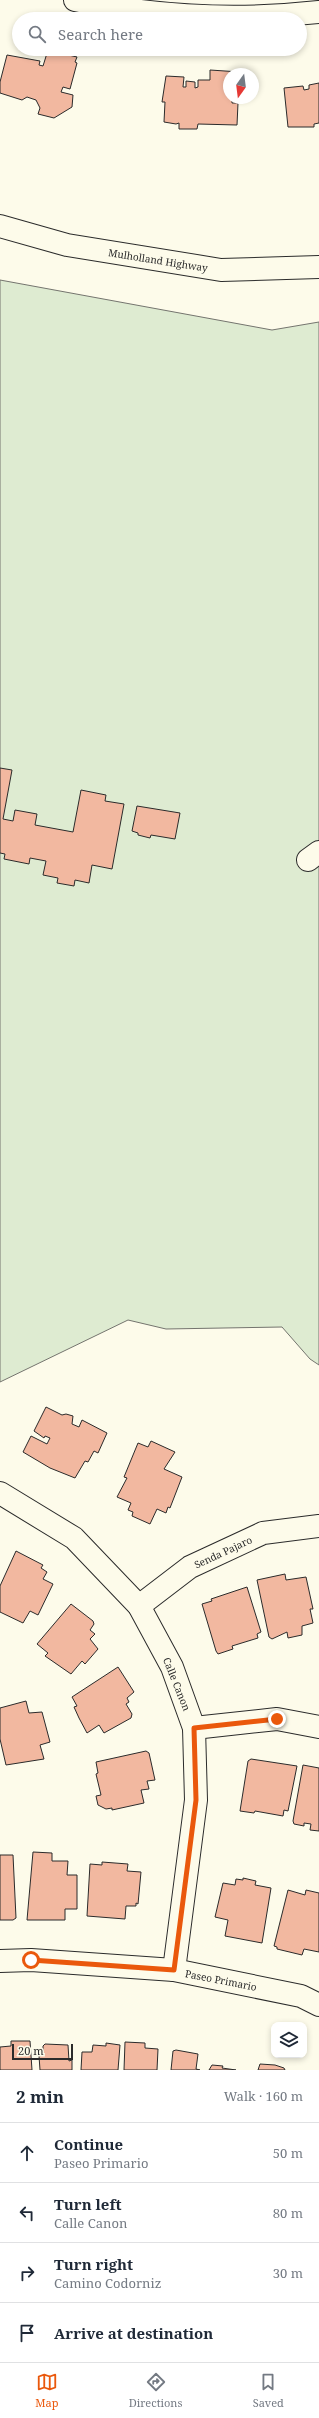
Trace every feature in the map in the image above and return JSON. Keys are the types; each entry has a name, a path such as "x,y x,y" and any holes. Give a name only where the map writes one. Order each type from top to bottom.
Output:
{"street":[{"path":"75,0 155,12"},
{"path":"307,13 319,12"},
{"name":"Mulholland Highway","path":"0,226 67,245 214,269 319,267"},
{"name":"Calle Canon","path":"0,1493 74,1538 139,1606 172,1668 194,1728 196,1800 174,1970"},
{"name":"Senda Pajaro","path":"139,1606 190,1567 263,1533 319,1526"},
{"path":"194,1728 277,1719 319,1727"},
{"name":"Paseo Primario","path":"0,1961 31,1960 174,1970 301,1996 319,2005"}],"green space":[{"path":"0,280 272,330 319,322 319,1365 310,1359 282,1327 166,1329 128,1320 0,1382"}],"building":[{"path":"7,55 40,61 39,65 43,66 46,56 77,57 75,62 77,63 70,89 63,87 61,92 73,95 72,107 54,118 38,114 40,108 36,100 27,97 22,100 0,93 0,82"},
{"path":"210,70 223,71 223,104 238,104 237,125 198,124 197,129 179,129 179,123 164,122 165,102 162,102 166,76 184,77 183,87 186,87 186,81 195,82 195,88 198,87 198,80 210,80"},
{"path":"319,83 319,123 314,124 314,127 288,127 284,88 303,86 304,90 309,89 309,85"},
{"path":"0,768 12,770 3,819 13,821 15,810 37,814 35,825 73,832 81,790 106,795 105,801 124,804 112,869 92,865 89,883 75,880 74,886 57,883 58,878 43,875 46,861 30,858 29,864 4,859 5,854 0,853"},
{"path":"137,806 180,813 175,839 151,835 150,838 138,835 138,833 132,831"},
{"path":"46,1407 62,1415 66,1414 73,1416 72,1424 79,1427 82,1420 107,1433 98,1453 94,1451 88,1462 85,1461 75,1478 50,1468 23,1452 31,1436 47,1444 50,1438 45,1436 44,1438 34,1431"},
{"path":"151,1441 175,1452 164,1469 182,1477 170,1508 168,1507 166,1513 157,1509 150,1524 132,1516 133,1512 128,1510 131,1503 117,1497 127,1478 124,1477 138,1443 148,1447"},
{"path":"16,1551 43,1565 41,1568 47,1572 43,1579 53,1584 38,1615 30,1611 23,1623 0,1612 0,1586"},
{"path":"285,1574 286,1580 306,1577 313,1609 310,1609 313,1623 302,1626 302,1635 288,1638 287,1632 272,1639 269,1637 257,1580"},
{"path":"247,1587 261,1632 257,1634 258,1638 232,1646 233,1649 218,1654 202,1604 212,1601 211,1599"},
{"path":"71,1604 93,1621 94,1624 90,1630 95,1634 90,1639 98,1649 85,1664 82,1661 71,1674 45,1656 48,1653 37,1644"},
{"path":"118,1667 134,1692 127,1698 129,1702 126,1704 132,1714 131,1718 104,1733 99,1725 87,1733 74,1707 77,1706 72,1697"},
{"path":"26,1701 29,1713 42,1712 50,1742 40,1745 44,1759 6,1765 0,1739 0,1708"},
{"path":"146,1751 149,1753 155,1780 147,1781 149,1789 141,1790 144,1803 112,1810 112,1808 106,1809 98,1805 96,1796 101,1795 96,1774 98,1773 96,1762"},
{"path":"251,1759 297,1766 288,1811 284,1810 283,1816 255,1811 254,1813 240,1811 248,1761"},
{"path":"303,1765 319,1768 319,1831 310,1830 311,1824 304,1823 304,1826 294,1824 293,1821"},
{"path":"33,1852 52,1853 52,1861 68,1861 67,1875 77,1875 77,1909 65,1909 65,1920 27,1920"},
{"path":"0,1855 13,1855 16,1918 13,1920 0,1920"},
{"path":"102,1862 128,1864 127,1871 141,1872 138,1904 136,1903 136,1906 126,1906 125,1919 87,1916 90,1864 102,1865"},
{"path":"243,1878 256,1881 255,1885 271,1888 262,1943 225,1936 228,1920 215,1917 223,1883 235,1885 236,1879 243,1880"},
{"path":"288,1890 305,1895 306,1890 319,1893 319,1952 304,1949 302,1955 277,1949 277,1947 274,1946"},
{"path":"11,2041 30,2041 32,2070 0,2070 0,2047 11,2046"},
{"path":"125,2042 145,2043 145,2048 158,2049 157,2070 124,2070"},
{"path":"106,2043 120,2045 118,2070 81,2070 82,2052 92,2052 93,2045 106,2046"},
{"path":"45,2044 68,2045 69,2061 72,2060 72,2070 40,2070 39,2056 43,2055 43,2046"},
{"path":"176,2050 198,2054 196,2069 200,2070 171,2070 173,2051"},
{"path":"260,2064 275,2065 284,2068 285,2070 258,2070"},
{"path":"212,2065 223,2066 222,2068 236,2070 209,2070"}],"route":[{"path":"31,1960 174,1970 196,1800 194,1728 277,1719"}]}
